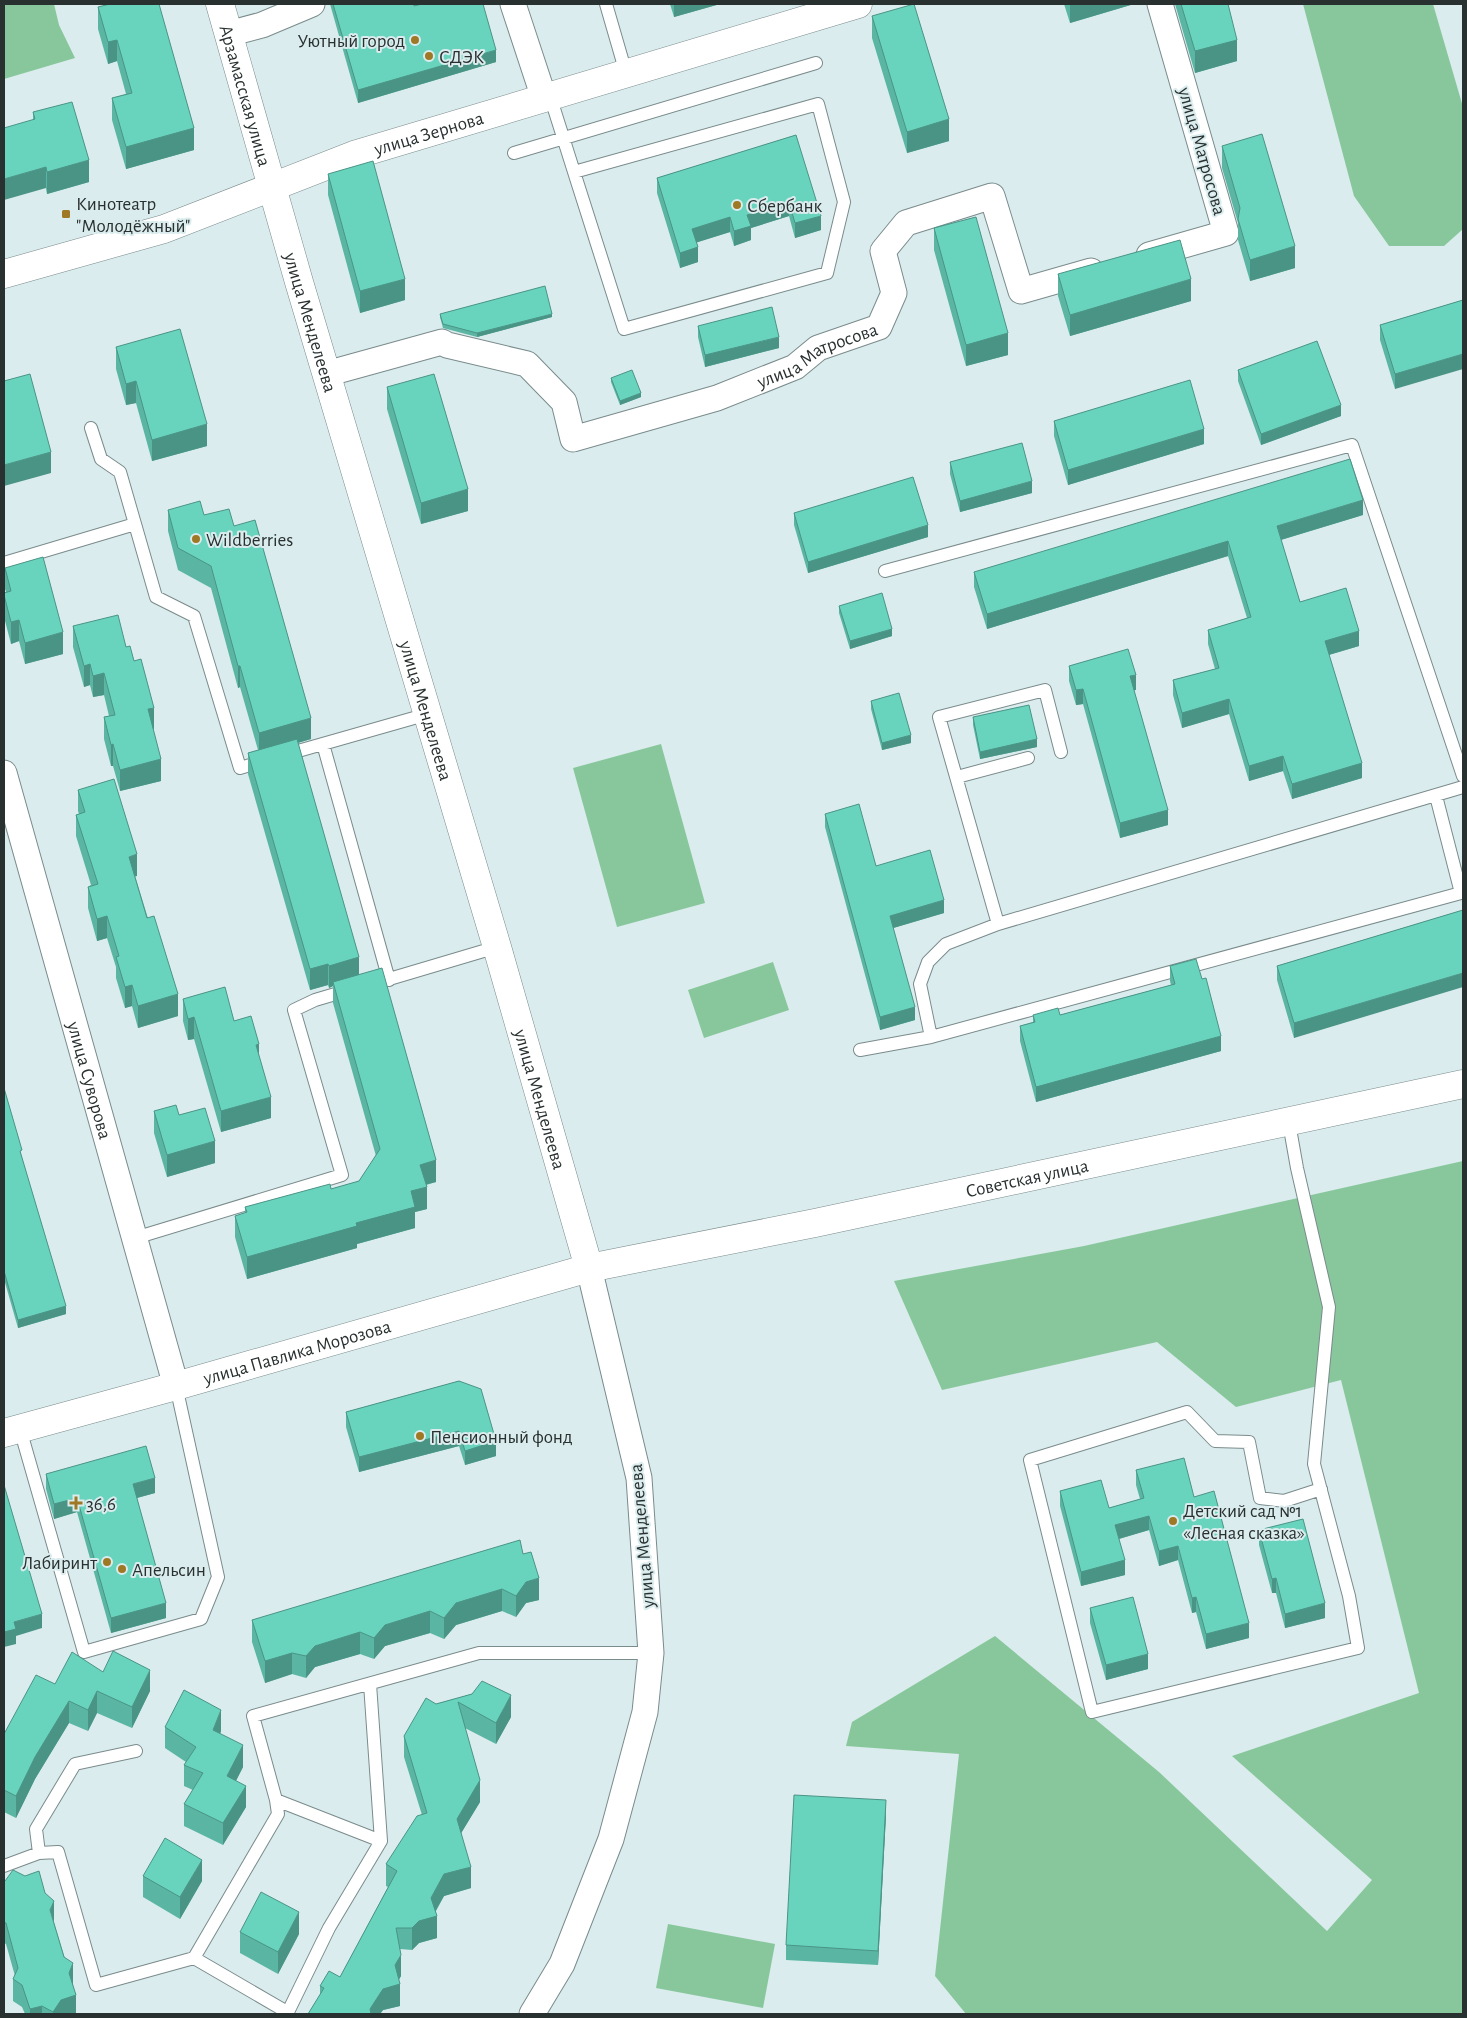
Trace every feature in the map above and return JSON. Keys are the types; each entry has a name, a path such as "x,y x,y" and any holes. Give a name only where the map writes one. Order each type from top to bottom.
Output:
{"street":[{"name":"Арзамасская улица","path":"220,4 272,187"},
{"path":"228,34 262,25 312,4"},
{"path":"513,4 547,97"},
{"name":"улица Зернова","path":"4,274 164,229 354,155 858,4"},
{"name":"улица Матросова","path":"326,374 442,342 527,364 564,402 573,439 717,398 795,366 818,348 879,328 894,293 883,251 906,222 992,196 1021,291 1226,233 1160,4"},
{"name":"улица Менделеева","path":"272,187 590,1268 639,1478 651,1653 646,1712 611,1839 562,1964 532,2014"},
{"name":"улица Суворова","path":"4,773 176,1386"},
{"name":"Советская улица","path":"590,1268 815,1223 1289,1123 1463,1084"},
{"name":"улица Павлика Морозова","path":"12,1431 590,1268"}],"lane":[{"path":"606,4 626,73"},
{"path":"514,153 816,64"},
{"path":"547,97 563,138 624,329 827,273 844,202 818,104 574,172"},
{"path":"91,428 101,459 120,472 156,598 194,616 240,768 428,714"},
{"path":"885,572 1352,445 1463,776"},
{"path":"4,562 135,524"},
{"path":"998,924 940,717 1045,690 1061,752"},
{"path":"323,744 389,980"},
{"path":"956,777 1028,758"},
{"path":"931,1037 920,984 928,962 946,944 998,924 1463,787"},
{"path":"860,1050 931,1037 1461,893 1436,796"},
{"path":"135,1238 342,1175 294,1010 315,1000 497,947"},
{"path":"1289,1123 1297,1168 1329,1307 1314,1464 1321,1489 1349,1596 1358,1648 1092,1712 1030,1460 1187,1412 1215,1441 1249,1442 1260,1498 1284,1501 1321,1489"},
{"path":"12,1431 84,1652 201,1619 218,1577 176,1386"},
{"path":"4,1866 39,1853 58,1852 96,1985 194,1958 278,1814 276,1800 253,1716 479,1652 651,1653"},
{"path":"194,1958 287,2013 328,1928 381,1841 370,1684"},
{"path":"39,1853 36,1829 75,1764 136,1751"},
{"path":"276,1800 381,1841"}],"green space":[{"path":"4,4 54,4 59,25 75,58 4,79"},
{"path":"1303,4 1433,4 1463,107 1463,229 1444,246 1389,246 1354,196"},
{"path":"661,744 705,903 617,927 573,768"},
{"path":"773,962 789,1010 704,1038 688,990"},
{"path":"1463,1161 1463,2014 966,2014 935,1976 959,1754 846,1746 852,1722 995,1636 1159,1772 1327,1931 1372,1880 1232,1756 1419,1693 1341,1380 1236,1407 1157,1342 942,1390 894,1281 1084,1246"},
{"path":"668,1924 775,1944 763,2008 656,1988"}],"building":[{"path":"110,4 159,4 194,128 126,147 112,98 132,93 117,40 108,42 98,7"},
{"name":"Уютный город","path":"333,4 414,4 414,6 422,4 483,4 496,50 358,90"},
{"path":"914,4 949,119 907,132 872,16"},
{"path":"1181,4 1228,4 1237,40 1195,51"},
{"path":"72,102 89,160 47,172 46,167 4,179 4,128 35,119 33,112"},
{"path":"1262,134 1295,246 1250,260 1238,219 1240,208 1222,146"},
{"name":"Сбербанк","path":"796,135 821,216 795,223 789,202 747,215 751,226 734,231 730,217 692,229 698,247 680,253 657,178"},
{"path":"373,161 405,279 360,291 328,174"},
{"path":"976,217 1008,333 966,345 934,228"},
{"path":"1180,240 1191,279 1070,315 1058,274"},
{"path":"545,286 552,314 477,333 443,324 440,314"},
{"path":"1463,300 1463,354 1395,374 1380,325"},
{"path":"772,307 779,337 705,355 698,326"},
{"path":"180,329 207,424 152,440 136,381 126,384 116,347"},
{"path":"1317,341 1341,405 1261,434 1238,370"},
{"path":"632,370 641,393 620,401 611,378"},
{"path":"30,374 51,452 4,465 4,381"},
{"path":"434,374 468,489 421,503 387,387"},
{"path":"1190,380 1204,429 1068,470 1054,421"},
{"path":"1022,443 1032,481 960,501 950,462"},
{"path":"1350,459 1363,500 1277,526 1300,602 1346,588 1359,631 1325,641 1362,763 1292,784 1283,756 1249,766 1229,699 1182,713 1173,680 1219,668 1208,630 1251,617 1228,541 987,614 974,572"},
{"path":"913,477 928,525 808,562 794,513"},
{"path":"200,501 204,515 229,509 234,526 255,520 311,718 259,733 240,666 238,666 211,566 178,548 168,510"},
{"path":"43,557 63,632 25,643 19,620 11,622 4,595 4,593 11,591 5,568"},
{"path":"882,593 892,629 850,641 839,606"},
{"path":"118,615 126,647 130,646 134,661 141,659 154,708 148,709 161,759 120,770 104,717 115,715 104,673 93,676 90,664 84,666 73,626"},
{"path":"1128,649 1136,675 1130,676 1168,810 1120,823 1083,689 1076,690 1069,666"},
{"path":"899,693 911,735 882,743 871,701"},
{"path":"1029,705 1037,739 980,752 973,717"},
{"path":"297,739 359,957 329,966 328,964 310,969 248,753"},
{"path":"114,779 137,854 129,857 147,918 154,916 178,994 138,1006 132,985 125,987 116,957 119,956 107,916 97,919 88,887 98,884 76,815 85,812 78,790"},
{"path":"859,804 876,866 930,850 944,900 890,916 915,1007 880,1017 825,814"},
{"path":"1463,910 1463,973 1294,1023 1277,966"},
{"path":"1196,959 1202,979 1206,978 1221,1036 1036,1087 1020,1026 1035,1022 1033,1015 1058,1008 1060,1015 1175,984 1170,966"},
{"path":"382,968 436,1160 420,1165 427,1187 411,1191 415,1207 356,1223 357,1226 247,1257 235,1216 247,1212 245,1207 330,1184 331,1189 359,1181 380,1149 333,982"},
{"path":"225,987 234,1021 251,1016 259,1044 256,1045 271,1097 221,1111 194,1017 188,1019 183,999"},
{"path":"4,1088 22,1150 20,1151 66,1306 18,1320 4,1271"},
{"path":"176,1105 179,1115 205,1108 215,1141 167,1155 154,1111"},
{"name":"Пенсионный фонд","path":"459,1381 481,1389 496,1441 465,1451 459,1431 359,1457 346,1412"},
{"name":"Апельсин","path":"146,1446 155,1478 133,1484 166,1603 111,1618 77,1498 54,1504 46,1474"},
{"path":"1184,1458 1194,1497 1214,1491 1249,1623 1206,1634 1196,1597 1192,1598 1178,1546 1159,1551 1149,1516 1115,1525 1125,1560 1081,1572 1060,1491 1101,1480 1109,1508 1144,1498 1136,1470"},
{"path":"4,1485 42,1614 14,1622 16,1629 4,1632"},
{"path":"1303,1519 1325,1603 1285,1614 1276,1578 1272,1579 1259,1530"},
{"path":"520,1540 523,1554 531,1552 539,1578 526,1582 516,1596 502,1589 456,1603 444,1618 430,1611 385,1625 374,1638 360,1632 315,1646 306,1656 292,1653 265,1661 252,1620"},
{"path":"1133,1597 1148,1654 1106,1665 1090,1608"},
{"path":"113,1651 150,1670 132,1707 97,1691 88,1710 69,1701 35,1757 16,1796 4,1790 4,1734 36,1675 55,1684 72,1652 103,1672"},
{"path":"482,1681 511,1695 496,1723 458,1702 480,1780 457,1819 471,1867 444,1874 431,1898 437,1916 419,1921 412,1928 396,1928 401,1955 395,1965 400,1984 383,1989 370,2009 371,2014 308,2014 324,1988 320,1986 329,1971 340,1977 397,1871 386,1864 417,1816 427,1813 404,1736 426,1698 436,1704 472,1694"},
{"path":"184,1690 221,1710 213,1730 243,1745 227,1776 246,1786 223,1823 184,1804 203,1773 184,1765 196,1747 165,1727"},
{"path":"794,1795 886,1800 878,1951 786,1945"},
{"path":"165,1838 202,1860 180,1897 143,1876"},
{"path":"13,1870 25,1876 39,1871 45,1893 54,1901 50,1910 64,1957 73,1963 69,1973 76,1995 61,2000 53,2012 42,2006 30,2009 22,1985 13,1979 18,1968 6,1923 4,1922 4,1882"},
{"path":"261,1892 299,1912 278,1952 240,1932"}],"place":[{"name":"Уютный город","path":"415,40"},
{"name":"СДЭК","path":"429,56"},
{"name":"Сбербанк","path":"737,205"},
{"name":"Кинотеатр \"Молодёжный\"","path":"66,214"},
{"name":"Wildberries","path":"196,539"},
{"name":"Пенсионный фонд","path":"420,1436"},
{"name":"36,6","path":"76,1503"},
{"name":"Детский сад №1 «Лесная сказка»","path":"1173,1521"},
{"name":"Лабиринт","path":"107,1562"},
{"name":"Апельсин","path":"122,1569"}]}
